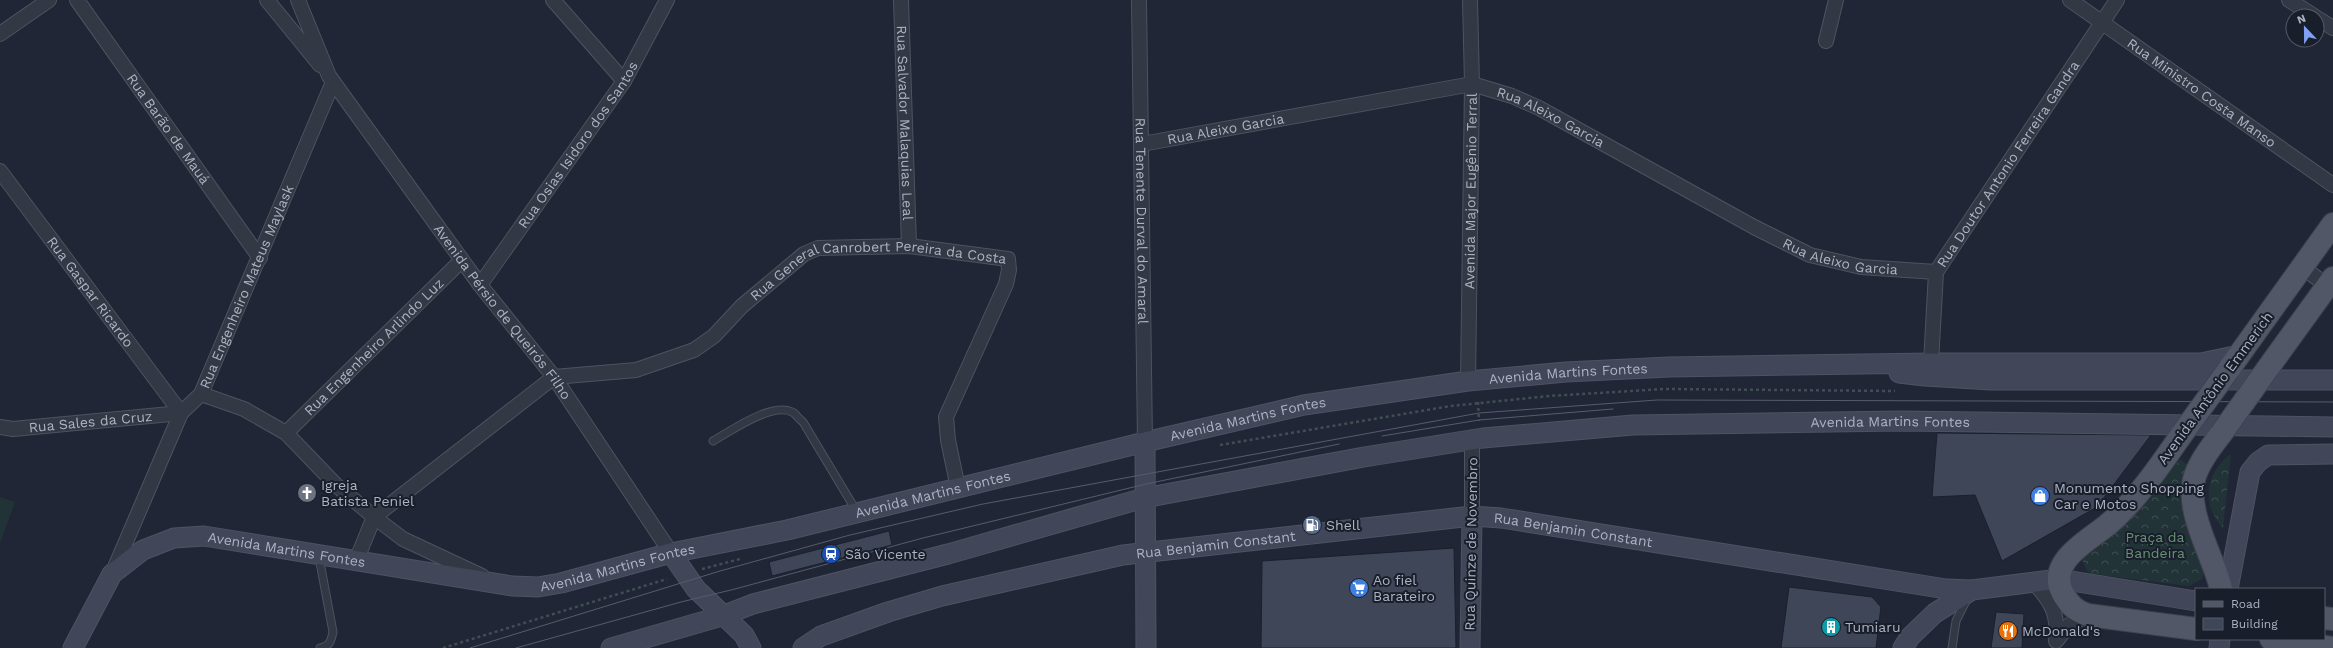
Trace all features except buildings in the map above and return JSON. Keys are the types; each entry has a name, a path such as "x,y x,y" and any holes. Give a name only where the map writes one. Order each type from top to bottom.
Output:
{"main road":[{"name":"Avenida Antônio Emmerich","path":"2059,579 2063,563 2075,549 2107,525 2147,484 2333,224"},
{"path":"2221,588 2193,506 2192,490 2200,464 2268,368 2331,285"},
{"name":"Avenida Martins Fontes","path":"73,648 112,574 143,550 174,538 204,536 501,584 538,587 561,583 671,553 787,530 1145,442 1304,405 1473,388 1626,368 1851,366 1931,363 2234,362"},
{"name":"Avenida Martins Fontes","path":"1851,366 1925,376 1991,380 2333,380"},
{"name":"Avenida Martins Fontes","path":"611,648 722,616 768,600 948,554 1144,498 1364,457 1476,432 1633,425 1916,421 2333,427"},
{"path":"1145,442 1144,498 1146,648"},
{"path":"2228,588 2250,472 2258,462 2268,455 2333,454"},
{"name":"Rua Benjamin Constant","path":"803,648 821,636 888,612 942,596 1093,561 1145,552 1472,516 1501,518 1946,589 1972,590"},
{"name":"Rua Quinze de Novembro","path":"1470,648 1472,516"},
{"path":"671,553 696,589 722,616 744,635 751,648"},
{"path":"2059,579 2061,590 2068,602 2076,611 2088,615 2195,629"},
{"path":"1903,648 1910,636 1935,613 1972,590 2059,579 2195,601"},
{"path":"2278,640 2332,648"}],"street":[{"path":"0,34 49,0"},
{"name":"Rua Barão de Mauá","path":"77,0 260,258"},
{"name":"Avenida Pérsio de Queirós Filho","path":"267,0 331,79 480,285 554,377 671,553"},
{"name":"Avenida Pérsio de Queirós Filho","path":"298,0 331,79"},
{"path":"553,0 624,81"},
{"name":"Rua Osias Isidoro dos Santos","path":"480,285 624,81 667,0"},
{"name":"Rua Salvador Malaquias Leal","path":"901,0 909,246"},
{"name":"Rua Tenente Durval do Amaral","path":"1139,0 1145,442"},
{"name":"Avenida Major Eugênio Terral","path":"1470,0 1472,84 1473,388"},
{"path":"1826,41 1836,0"},
{"name":"Rua Ministro Costa Manso","path":"2070,0 2333,185"},
{"name":"Rua Doutor Antonio Ferreira Gandra","path":"1931,363 1936,272 2117,0"},
{"path":"2289,0 2302,8"},
{"name":"Rua Engenheiro Mateus Maylask","path":"112,574 181,414 201,394 260,258 331,79"},
{"name":"Rua Aleixo Garcia","path":"1142,144 1472,84 1512,96 1539,108 1754,227 1810,255 1861,267 1936,272"},
{"name":"Rua Gaspar Ricardo","path":"0,171 181,414"},
{"name":"Rua General Canrobert Pereira da Costa","path":"554,377 636,370 694,350 714,336 742,306 804,254 818,248 909,246 1008,259 1009,270 1006,284 946,417 948,440 958,488"},
{"name":"Rua Engenheiro Arlindo Luz","path":"286,433 462,260"},
{"path":"2302,267 2331,285"},
{"path":"356,561 374,517 554,377"},
{"path":"201,394 244,410 286,433 336,485 374,517 403,538 427,552 501,584"},
{"name":"Rua Sales da Cruz","path":"0,427 13,429 181,414"},
{"name":"Rua Quinze de Novembro","path":"1472,516 1476,432"},
{"path":"2033,582 2045,595 2053,608 2058,624 2056,644"},
{"path":"2056,644 2069,625 2088,615"}],"lane":[{"path":"713,441 768,412 782,410 793,413 803,422 857,512"},
{"path":"318,555 333,632 331,641 327,646 320,648"},
{"path":"1952,648 1956,621 1972,590"}],"path":[{"path":"1473,388 1476,432"}],"green space":[{"name":"Praça da Bandeira","path":"2231,454 2223,528 2211,509 2209,489 2211,479 2216,470 2222,461"},
{"name":"Praça da Bandeira","path":"2180,459 2188,465 2204,570 2202,579 2189,586 2093,574 2087,571 2082,559 2084,554 2122,526 2137,512"},
{"path":"0,497 15,502 0,543"}],"tram line":[{"path":"470,648 720,571 850,535 983,504 1479,413 1657,400 2333,402"},
{"path":"1382,436 1479,420 1613,409"},
{"path":"516,648 681,602 735,589 923,538 1146,484 1339,444"}],"place":[{"name":"Igreja Batista Peniel","path":"307,493"},
{"name":"Monumento Shopping Car e Motos","path":"2040,496"},
{"name":"Shell","path":"1312,525"},
{"name":"São Vicente","path":"831,554"},
{"name":"Ao fiel Barateiro","path":"1359,588"},
{"name":"Tumiaru","path":"1831,627"},
{"name":"McDonald's","path":"2008,631"}]}
